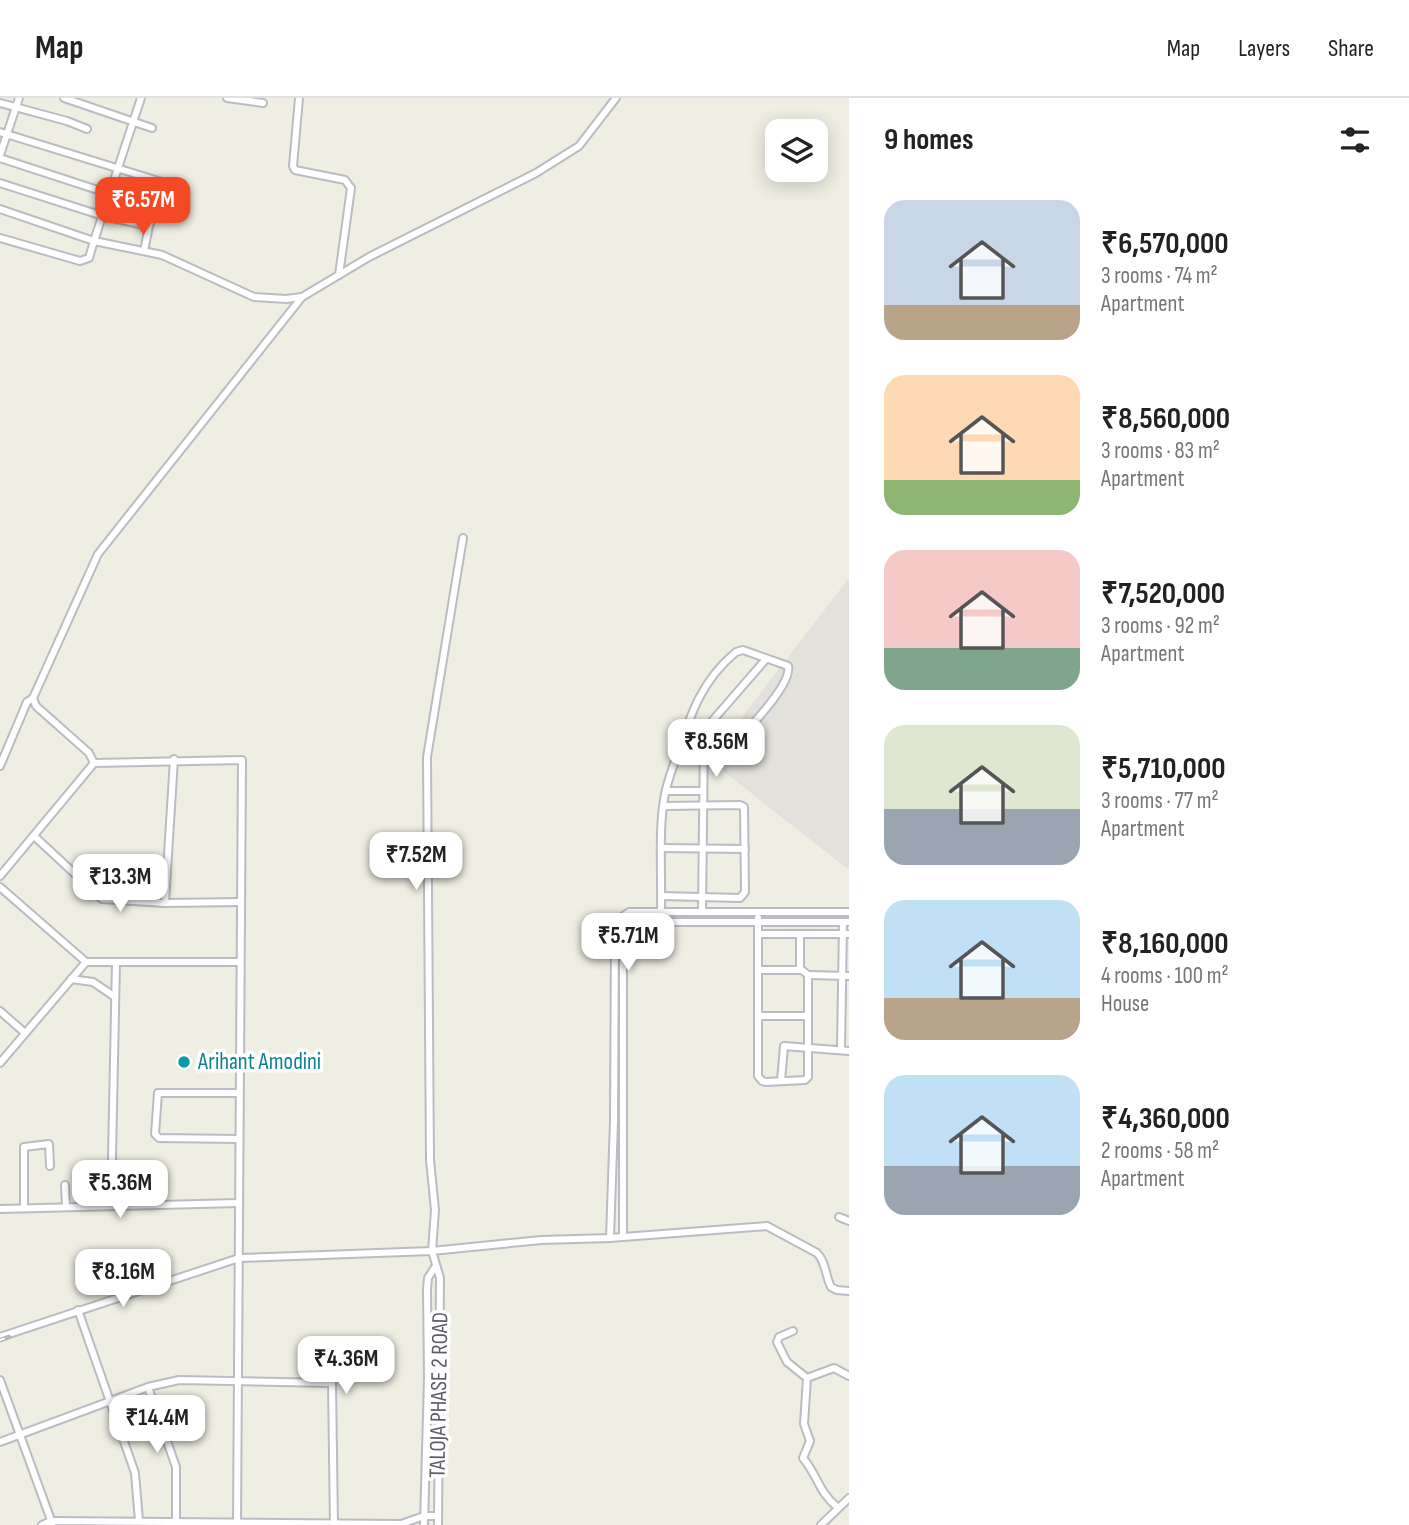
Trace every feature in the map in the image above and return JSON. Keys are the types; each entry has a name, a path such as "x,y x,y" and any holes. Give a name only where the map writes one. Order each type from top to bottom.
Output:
{"street":[{"path":"19,98 4,133 0,156 110,194 157,206"},
{"path":"64,98 152,128"},
{"path":"0,238 80,261 89,258 140,98"},
{"path":"227,98 263,103"},
{"path":"299,98 293,166 295,170 345,180 351,188 338,275"},
{"path":"0,766 27,702 33,698 98,554 302,297 338,275 537,173 579,146 616,98"},
{"path":"0,103 87,129"},
{"path":"4,133 162,182 144,251"},
{"path":"0,183 103,216 149,226"},
{"path":"0,209 94,242 162,255 254,298 302,297"},
{"name":"TALOJA PHASE 2 ROAD","path":"438,1525 440,1278 432,1251 435,1210 430,1160 427,757 463,538"},
{"path":"661,912 666,791 678,752 698,696 734,654 743,650 789,667 788,677 781,691 726,751 717,754 678,752"},
{"path":"702,912 704,735 707,727 766,659"},
{"path":"33,698 36,706 89,753 94,763"},
{"path":"165,903 174,760"},
{"path":"0,876 94,763 242,760 237,1523"},
{"path":"666,791 703,791"},
{"path":"662,896 743,897 745,892 744,807 664,806"},
{"path":"34,836 102,899 165,903 241,902"},
{"path":"662,848 745,849"},
{"path":"0,887 86,961 240,962"},
{"path":"610,1238 614,1121 615,930 618,919 629,912 849,912"},
{"path":"758,912 758,1076 762,1081 806,1079 808,975"},
{"path":"618,919 625,924 846,922 846,976 841,1036 845,1050 784,1046 781,1081"},
{"path":"623,1237 625,924"},
{"path":"758,934 846,934"},
{"path":"800,934 800,970"},
{"path":"0,1063 86,961"},
{"path":"111,1206 116,962"},
{"path":"758,970 800,970 808,975 846,976"},
{"path":"71,979 93,982 115,997"},
{"path":"0,1011 25,1033"},
{"path":"758,1016 808,1016"},
{"path":"841,1036 849,1026"},
{"path":"239,1093 160,1093 155,1134 159,1138 239,1139"},
{"path":"24,1208 24,1147 49,1144 50,1166"},
{"path":"65,1185 66,1207"},
{"path":"0,1209 239,1203"},
{"path":"839,1217 849,1222"},
{"path":"0,1338 239,1258 432,1251 541,1240 610,1238 767,1226 817,1253 824,1260 825,1275 831,1287 849,1291"},
{"name":"TALOJA PHASE 2 ROAD","path":"424,1525 428,1378 427,1289 428,1279 435,1267"},
{"path":"78,1310 135,1473 139,1521"},
{"path":"793,1331 779,1337 777,1342 787,1362 807,1378"},
{"path":"807,1378 834,1368 849,1376"},
{"path":"807,1378 804,1424 810,1441 803,1458 811,1468 820,1491 837,1507"},
{"path":"0,1380 52,1523"},
{"path":"0,1442 148,1387 179,1380 332,1383 334,1524"},
{"path":"148,1387 176,1467 176,1521"},
{"path":"821,1525 849,1498"},
{"path":"42,1525 139,1521 401,1524 424,1516 438,1516"}],"shaded area":[{"path":"849,578 849,870 709,760"}],"railway":[{"path":"0,1340 9,1337"}],"place":[{"name":"Arihant Amodini","path":"184,1062"}]}
